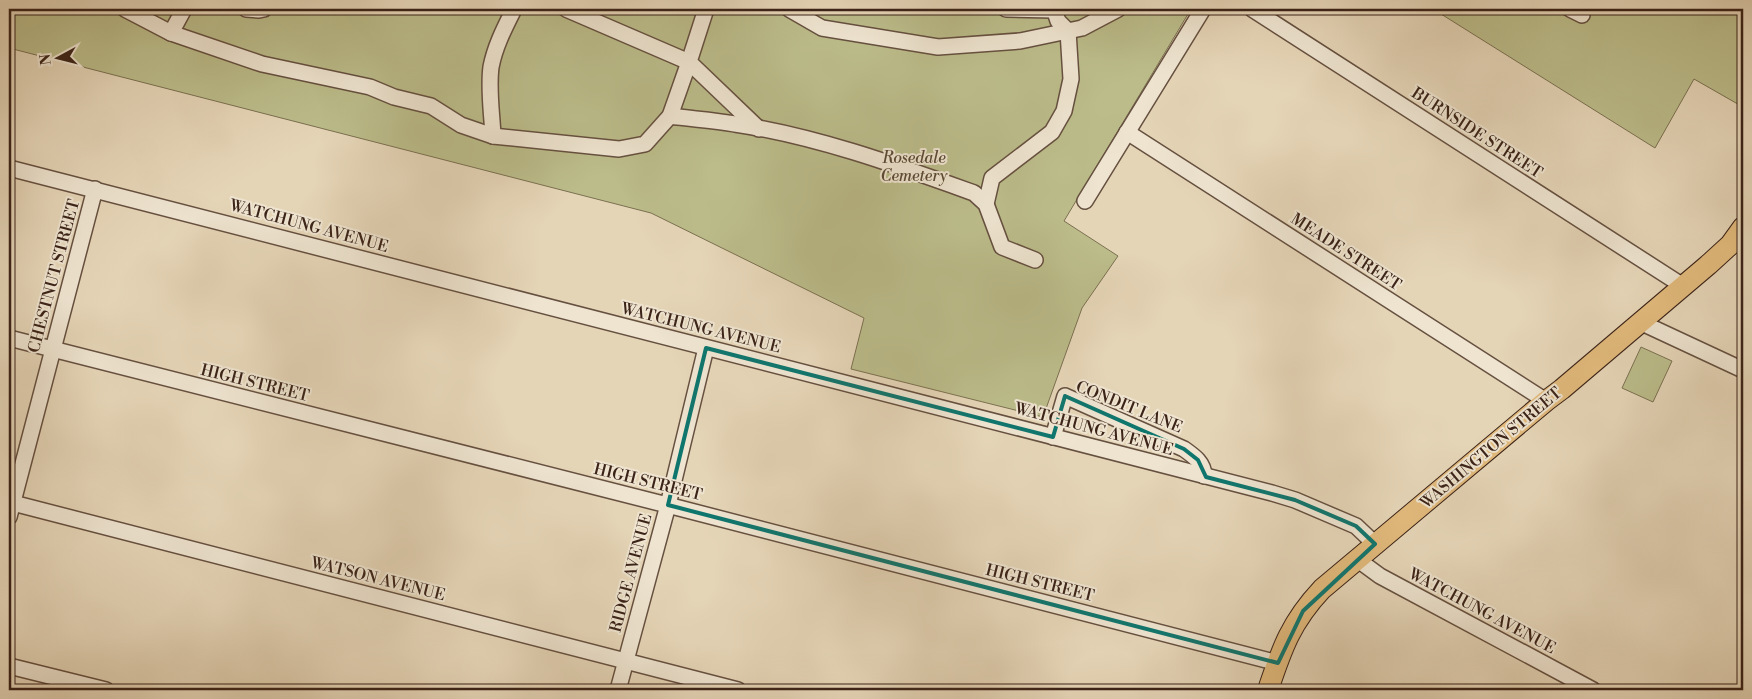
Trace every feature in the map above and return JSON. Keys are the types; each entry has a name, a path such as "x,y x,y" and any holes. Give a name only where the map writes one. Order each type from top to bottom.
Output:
{"main road":[{"name":"WASHINGTON STREET","path":"1268,690 1288,636 1303,611 1322,589 1683,286 1719,255 1743,227"}],"street":[{"path":"125,9 170,33 262,64 370,87 394,97 431,106 461,125 493,136 619,149 644,144 670,116 706,9"},
{"path":"170,33 184,9"},
{"path":"246,9 264,9"},
{"path":"493,136 491,67 499,39 514,9"},
{"path":"566,9 689,62 759,128"},
{"path":"789,9 822,28 938,47 1020,42 1082,28 1118,9"},
{"path":"986,204 992,178 1052,132 1064,111 1071,79 1068,31 1058,21 1054,9 1006,9"},
{"path":"1085,201 1203,9"},
{"name":"BURNSIDE STREET","path":"1252,9 1683,286"},
{"path":"670,116 735,124 800,137 974,193 986,204 1002,247 1035,260"},
{"name":"MEADE STREET","path":"1127,132 1546,401"},
{"name":"WATCHUNG AVENUE","path":"9,168 1295,500 1356,526 1375,544"},
{"name":"CHESTNUT STREET","path":"10,507 95,189"},
{"path":"1640,322 1743,370"},
{"name":"HIGH STREET","path":"9,338 1278,662"},
{"name":"RIDGE AVENUE","path":"618,690 668,505 706,348"},
{"name":"CONDIT LANE","path":"1053,437 1065,396 1184,449 1192,454 1202,466 1204,476"},
{"name":"WATSON AVENUE","path":"10,507 738,690"},
{"name":"WATCHUNG AVENUE","path":"1359,558 1380,576 1593,690"},
{"path":"9,666 106,690"}],"highlighted area":[{"path":"706,348 1053,437 1065,396 1184,449 1198,460 1206,477 1295,500 1356,526 1375,544 1303,611 1278,663 668,505"}],"green space":[{"name":"Rosedale Cemetery","path":"9,9 1191,9 1064,221 1118,256 1082,308 1043,417 851,369 864,318 651,213 9,48"},
{"path":"1433,9 1743,9 1743,107 1694,79 1655,148"},
{"path":"1641,347 1672,361 1653,402 1622,388"}]}
